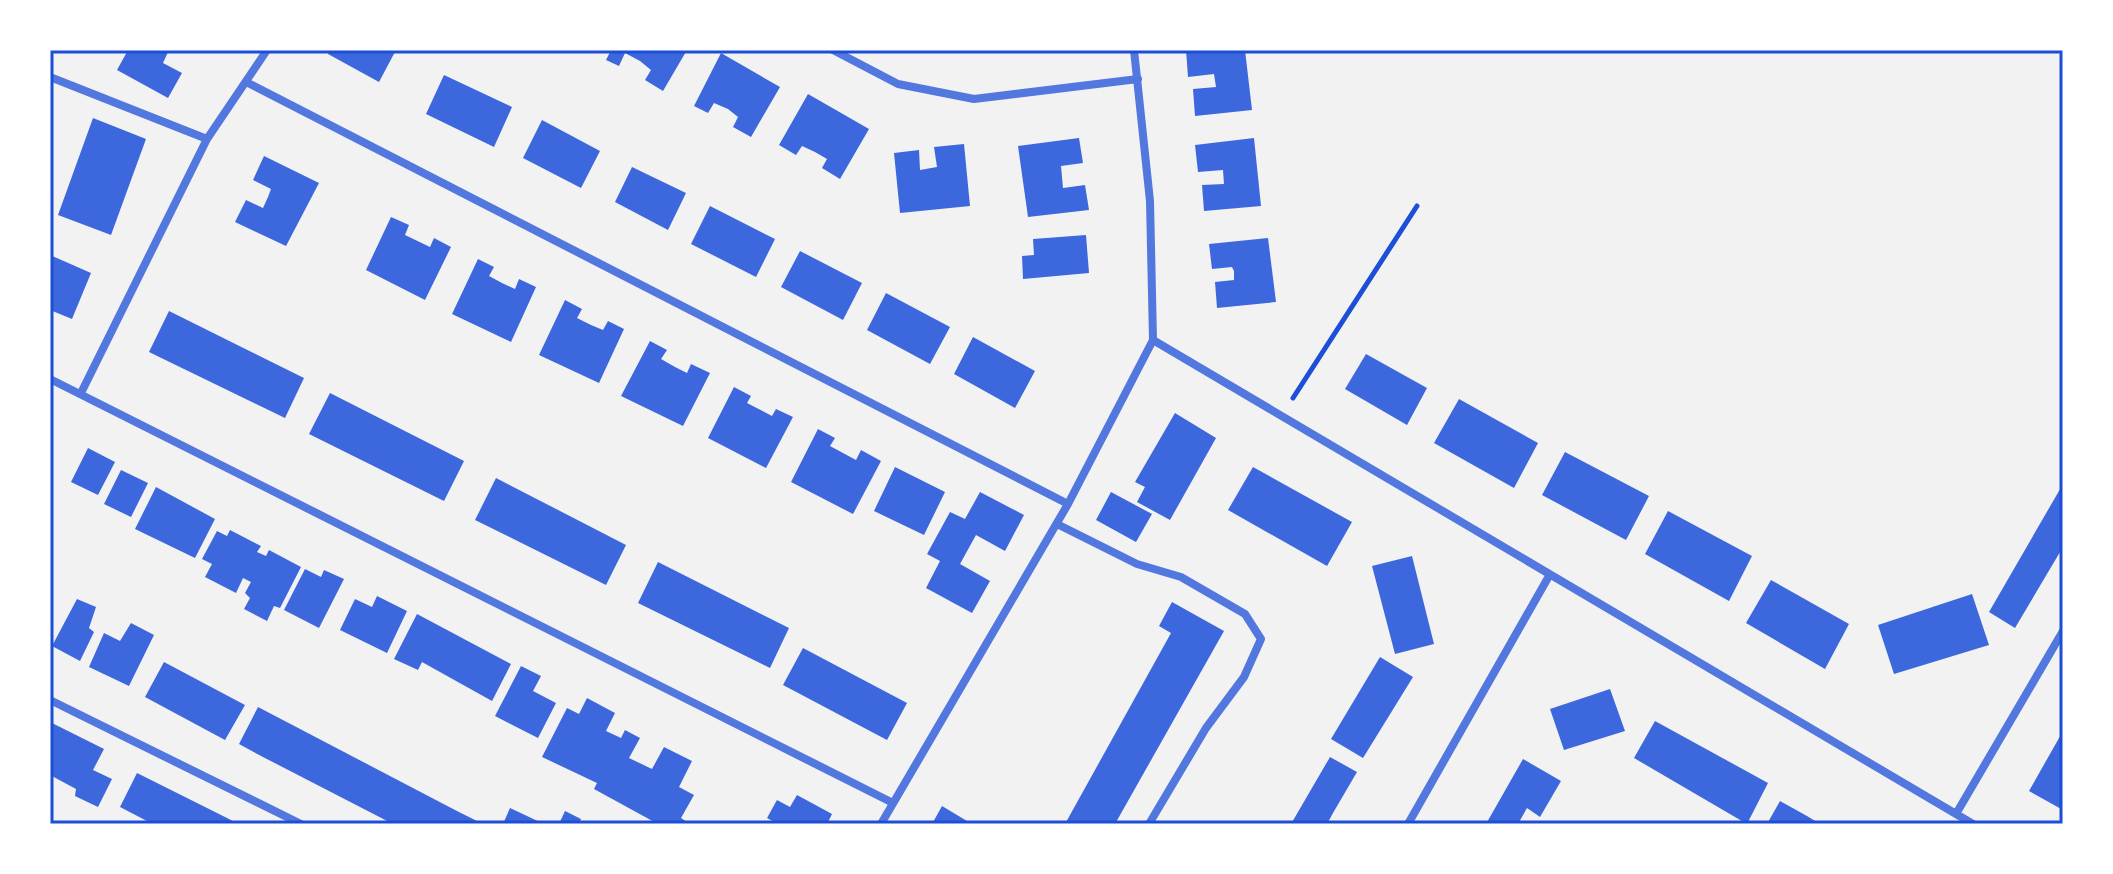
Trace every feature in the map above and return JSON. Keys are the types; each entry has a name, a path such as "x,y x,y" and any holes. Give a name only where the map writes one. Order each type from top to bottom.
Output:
{"street":[{"path":"81,393 207,139 248,83 267,50"},
{"path":"833,50 898,84 974,99 1138,79"},
{"path":"881,824 1057,524 1153,340 1150,201 1134,50"},
{"path":"50,77 207,139"},
{"path":"248,83 1068,504"},
{"path":"1153,340 1973,824"},
{"path":"50,379 893,803"},
{"path":"1057,524 1137,564 1181,577 1245,614 1261,639 1244,677 1206,728 1149,824"},
{"path":"1408,824 1549,576"},
{"path":"1956,814 2063,631"},
{"path":"50,700 301,824"}],"path":[{"path":"1281,416 1417,206"}],"building":[{"path":"128,50 169,50 163,63 182,73 168,98 117,70"},
{"path":"330,50 396,50 379,82 328,54"},
{"path":"611,50 687,50 663,91 645,80 651,70 640,61 625,53 619,66 606,60"},
{"path":"1186,50 1245,50 1252,110 1195,116 1193,89 1216,87 1214,74 1188,77"},
{"path":"721,53 780,87 751,137 733,127 738,117 728,109 714,103 708,113 694,106"},
{"path":"444,75 512,107 494,147 426,114"},
{"path":"808,94 869,129 840,179 822,168 827,159 815,152 802,146 796,155 779,145"},
{"path":"93,118 146,139 111,235 58,215"},
{"path":"542,120 600,151 581,188 523,158"},
{"path":"1079,138 1083,163 1061,166 1063,188 1085,185 1089,210 1028,217 1018,146"},
{"path":"1254,138 1261,206 1204,211 1202,185 1224,184 1223,170 1198,172 1195,145"},
{"path":"964,144 970,206 900,213 894,153 919,150 920,170 937,167 934,147"},
{"path":"264,156 319,183 286,246 235,222 246,200 263,208 268,197 271,189 253,180"},
{"path":"632,167 686,193 668,230 615,202"},
{"path":"710,206 775,239 756,277 691,244"},
{"path":"391,217 409,225 405,235 430,247 434,238 451,247 425,300 366,270"},
{"path":"1086,235 1089,273 1023,279 1022,256 1034,255 1033,239"},
{"path":"1268,238 1276,302 1217,308 1215,282 1234,280 1234,271 1232,267 1212,269 1209,244"},
{"path":"800,251 862,283 843,320 781,287"},
{"path":"50,255 91,273 72,319 50,310"},
{"path":"478,259 494,267 489,276 502,283 515,289 519,279 536,287 511,342 452,314"},
{"path":"886,293 950,327 930,364 867,330"},
{"path":"565,300 582,309 577,318 591,325 603,330 608,321 624,329 599,383 539,355"},
{"path":"169,311 304,378 285,418 149,352"},
{"path":"973,337 1035,371 1015,408 954,374"},
{"path":"650,341 667,350 661,359 675,367 687,373 691,364 710,373 683,426 621,396"},
{"path":"1366,354 1427,388 1407,425 1345,389"},
{"path":"734,387 751,396 747,403 772,416 776,409 793,417 766,468 708,438"},
{"path":"330,393 464,461 444,501 309,434"},
{"path":"1459,399 1538,443 1514,488 1434,443"},
{"path":"1175,413 1216,438 1170,520 1137,502 1145,487 1135,482"},
{"path":"818,429 835,438 830,446 856,460 861,450 881,461 853,514 791,482"},
{"path":"88,448 115,462 98,495 71,482"},
{"path":"1565,452 1649,496 1626,540 1542,495"},
{"path":"895,467 945,492 924,535 874,511"},
{"path":"1253,467 1352,522 1327,566 1228,510"},
{"path":"121,470 148,483 131,517 104,504"},
{"path":"496,478 626,545 606,585 475,520"},
{"path":"2063,484 2063,547 2015,628 1989,612"},
{"path":"156,487 215,519 195,558 135,529"},
{"path":"980,492 1024,515 1005,551 976,535 960,564 990,581 972,613 926,588 940,561 927,554 950,512 965,519"},
{"path":"1111,492 1152,514 1136,542 1096,520"},
{"path":"1668,511 1752,556 1729,601 1645,554"},
{"path":"230,530 261,546 257,552 266,556 269,550 301,567 280,608 274,606 267,621 244,609 250,598 245,593 251,582 243,578 236,593 205,577 212,564 202,559 217,531 227,536"},
{"path":"1412,556 1434,644 1395,654 1372,566"},
{"path":"658,562 789,628 770,668 638,603"},
{"path":"305,569 321,577 324,570 344,579 319,628 284,610"},
{"path":"1771,580 1849,624 1825,669 1746,623"},
{"path":"1972,594 1989,645 1894,674 1878,625"},
{"path":"377,596 407,611 387,653 340,630 355,599 372,607"},
{"path":"77,599 96,607 89,628 94,632 80,661 52,646"},
{"path":"1172,602 1224,631 1115,824 1065,824 1171,633 1159,626"},
{"path":"417,614 511,664 492,701 422,662 418,670 394,659"},
{"path":"131,623 154,635 129,686 89,667 104,633 120,641"},
{"path":"803,648 907,703 887,740 783,685"},
{"path":"1380,657 1413,677 1363,758 1331,739"},
{"path":"164,662 245,705 225,740 145,697"},
{"path":"521,666 541,676 533,691 556,703 538,738 495,716"},
{"path":"1610,689 1625,731 1564,750 1550,709"},
{"path":"587,698 615,713 606,731 621,738 625,730 640,738 629,758 652,769 664,747 692,761 679,787 694,795 681,818 690,824 658,824 594,789 597,783 542,757 567,708 579,714"},
{"path":"258,707 483,824 393,824 263,757 239,744"},
{"path":"1655,721 1768,783 1747,824 1634,758"},
{"path":"50,722 104,749 93,770 112,779 98,807 75,796 76,789 50,775"},
{"path":"2063,731 2063,810 2029,791"},
{"path":"1330,757 1357,772 1327,824 1291,824"},
{"path":"1523,759 1561,781 1540,817 1527,808 1518,824 1486,824"},
{"path":"137,773 238,824 153,824 145,820 120,807"},
{"path":"797,795 832,814 827,824 778,824 767,818 777,800 790,807"},
{"path":"1780,801 1807,816 1820,824 1767,824"},
{"path":"942,806 972,824 932,824"},
{"path":"510,808 544,824 503,824"},
{"path":"565,811 581,819 579,824 559,824"}]}
